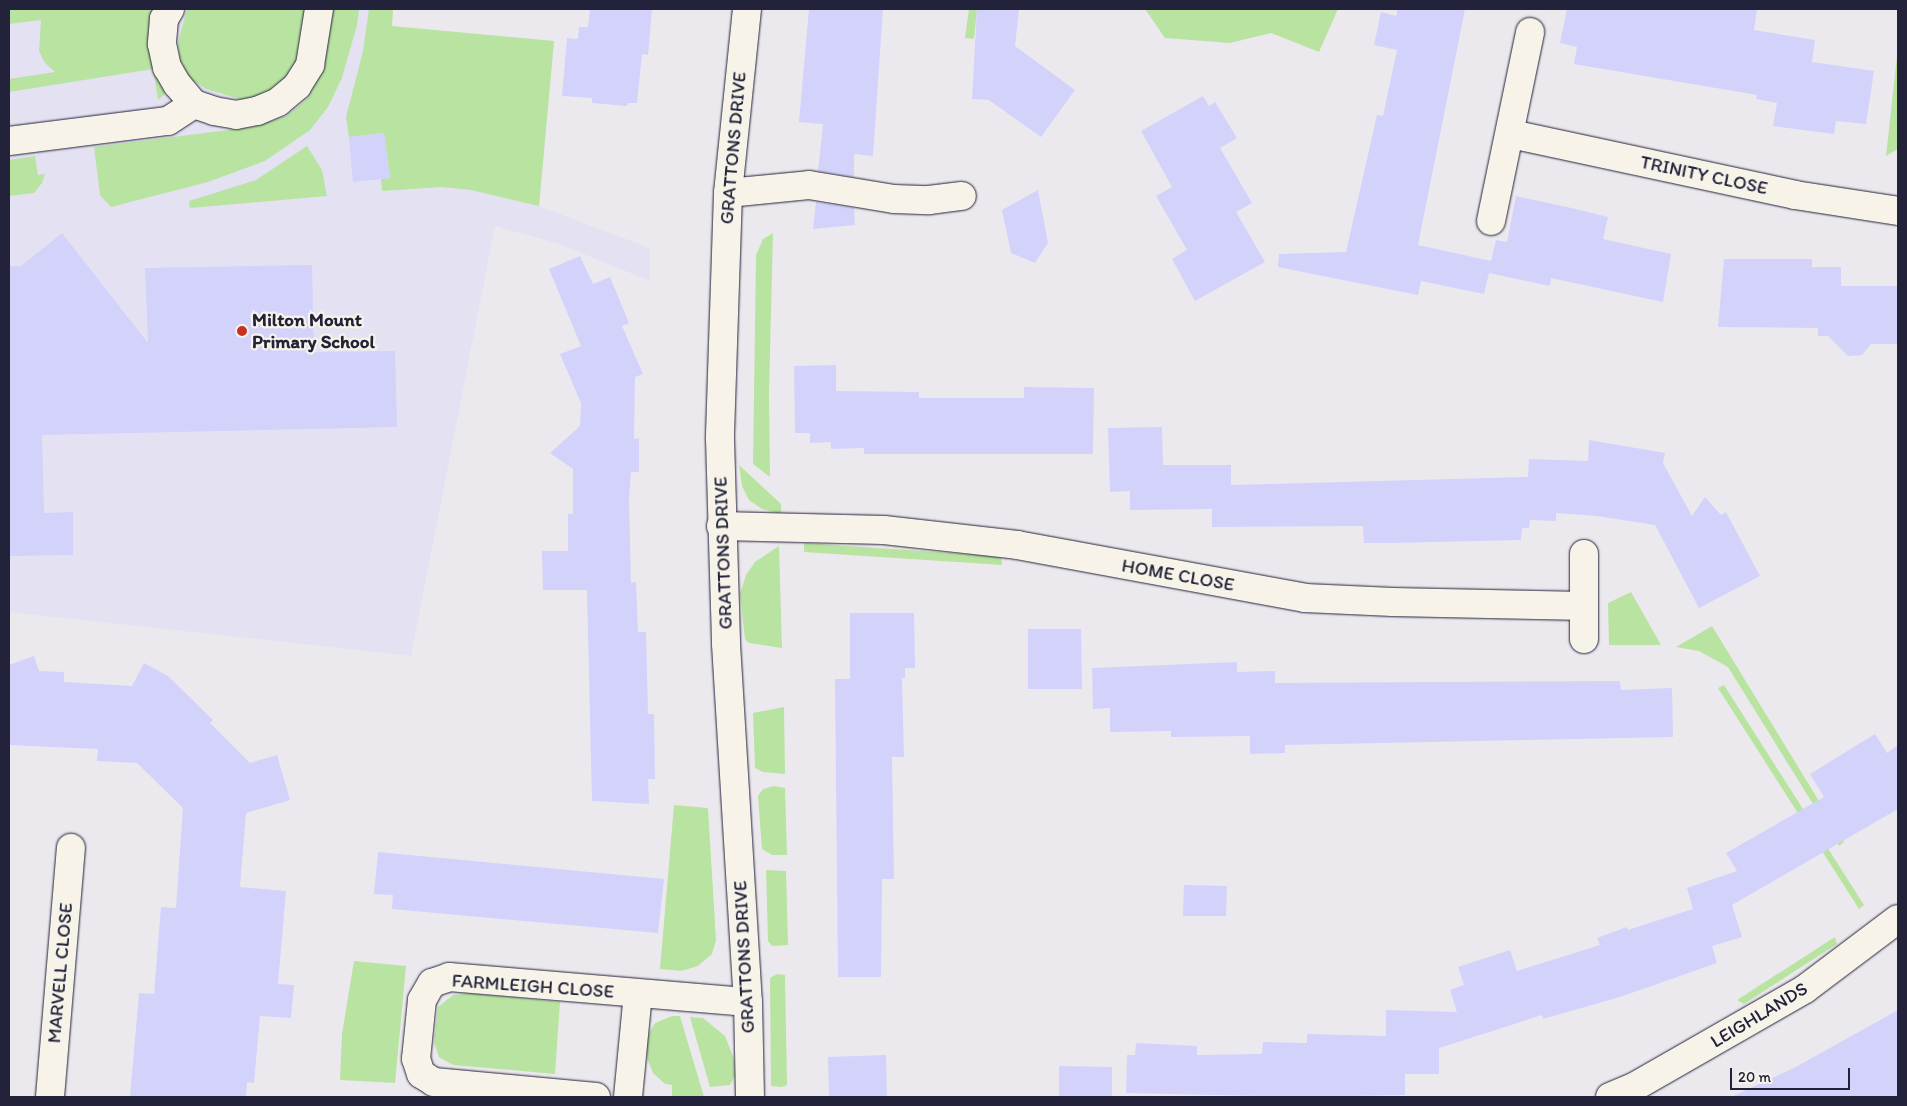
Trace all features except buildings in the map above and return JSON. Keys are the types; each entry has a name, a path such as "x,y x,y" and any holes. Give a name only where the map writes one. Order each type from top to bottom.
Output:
{"street":[{"path":"170,9 164,19 162,44 167,67 194,104 236,115 257,111 278,102 297,86 310,65 319,9"},
{"name":"GRATTONS DRIVE","path":"747,9 728,193 720,383 722,526 748,1002 750,1097"},
{"path":"1491,221 1511,134 1530,32"},
{"path":"9,142 168,121 194,104"},
{"name":"TRINITY CLOSE","path":"1511,134 1795,195 1898,211"},
{"path":"728,193 809,185 894,199 929,200 962,196"},
{"name":"HOME CLOSE","path":"722,526 884,530 1017,545 1305,598 1584,606"},
{"path":"1584,554 1584,639"},
{"name":"MARVELL CLOSE","path":"50,1097 71,848"},
{"name":"LEIGHLANDS","path":"1610,1097 1634,1087 1805,989 1898,919"},
{"name":"FARMLEIGH CLOSE","path":"596,1097 434,1082 421,1074 416,1059 422,1000 432,982 449,977 748,1002"},
{"name":"FARMLEIGH CLOSE","path":"628,1097 638,994"}],"shaded area":[{"name":"Milton Mount Primary School","path":"9,9 393,9 392,26 554,41 539,206 650,248 650,281 559,244 495,226 411,656 9,612"}],"green space":[{"path":"9,9 159,9 153,30 165,94 158,100 153,69 9,92 9,79 55,72 45,63 39,51 41,20 9,24"},
{"path":"187,9 307,9 303,48 289,78 264,96 243,100 206,89 188,77 180,59 178,43"},
{"path":"331,9 359,9 357,25 342,78 328,107 310,130 265,161 208,182 111,207 100,195 94,147 252,127 286,116 307,99 321,71"},
{"path":"369,9 393,9 392,26 554,41 539,206 471,190 442,187 382,191 381,179 390,178 384,133 349,137 346,117 363,51"},
{"path":"969,9 977,9 974,39 965,38"},
{"path":"1145,9 1338,9 1319,52 1271,33 1230,43 1165,38"},
{"path":"1898,47 1898,149 1886,156"},
{"path":"307,146 322,170 327,196 190,208 189,201 256,180"},
{"path":"35,156 38,175 45,174 42,183 34,193 9,196 9,160"},
{"path":"773,233 769,393 770,477 753,464 756,255 763,239"},
{"path":"739,465 781,504 781,514 762,509 749,500 742,486"},
{"path":"804,543 1001,557 1002,565 804,552"},
{"path":"779,546 782,648 749,643 745,639 740,594 746,575 755,562"},
{"path":"1631,592 1661,645 1609,645 1608,603"},
{"path":"1712,626 1844,842 1839,846 1728,667 1699,651 1676,647"},
{"path":"1724,685 1864,905 1859,909 1718,688"},
{"path":"784,707 785,774 763,772 755,768 753,713"},
{"path":"774,786 785,788 787,855 772,855 762,849 758,796 763,789"},
{"path":"674,805 708,808 716,940 712,954 698,966 681,971 660,969"},
{"path":"766,870 786,871 788,945 772,946 768,941"},
{"path":"1835,937 1837,944 1744,1004 1737,1000"},
{"path":"354,961 406,966 395,1083 340,1080 342,1034"},
{"path":"777,974 785,975 787,1085 782,1087 771,1086 770,978"},
{"path":"471,993 560,1002 555,1074 453,1065 439,1057 434,1042 438,1007 453,995"},
{"path":"672,1016 680,1016 704,1097 672,1097 672,1085 665,1084 653,1073 647,1058 647,1037 655,1023"},
{"path":"690,1017 703,1018 725,1036 734,1059 735,1075 730,1085 710,1087"}],"place":[{"name":"Milton Mount Primary School","path":"242,331"}]}
